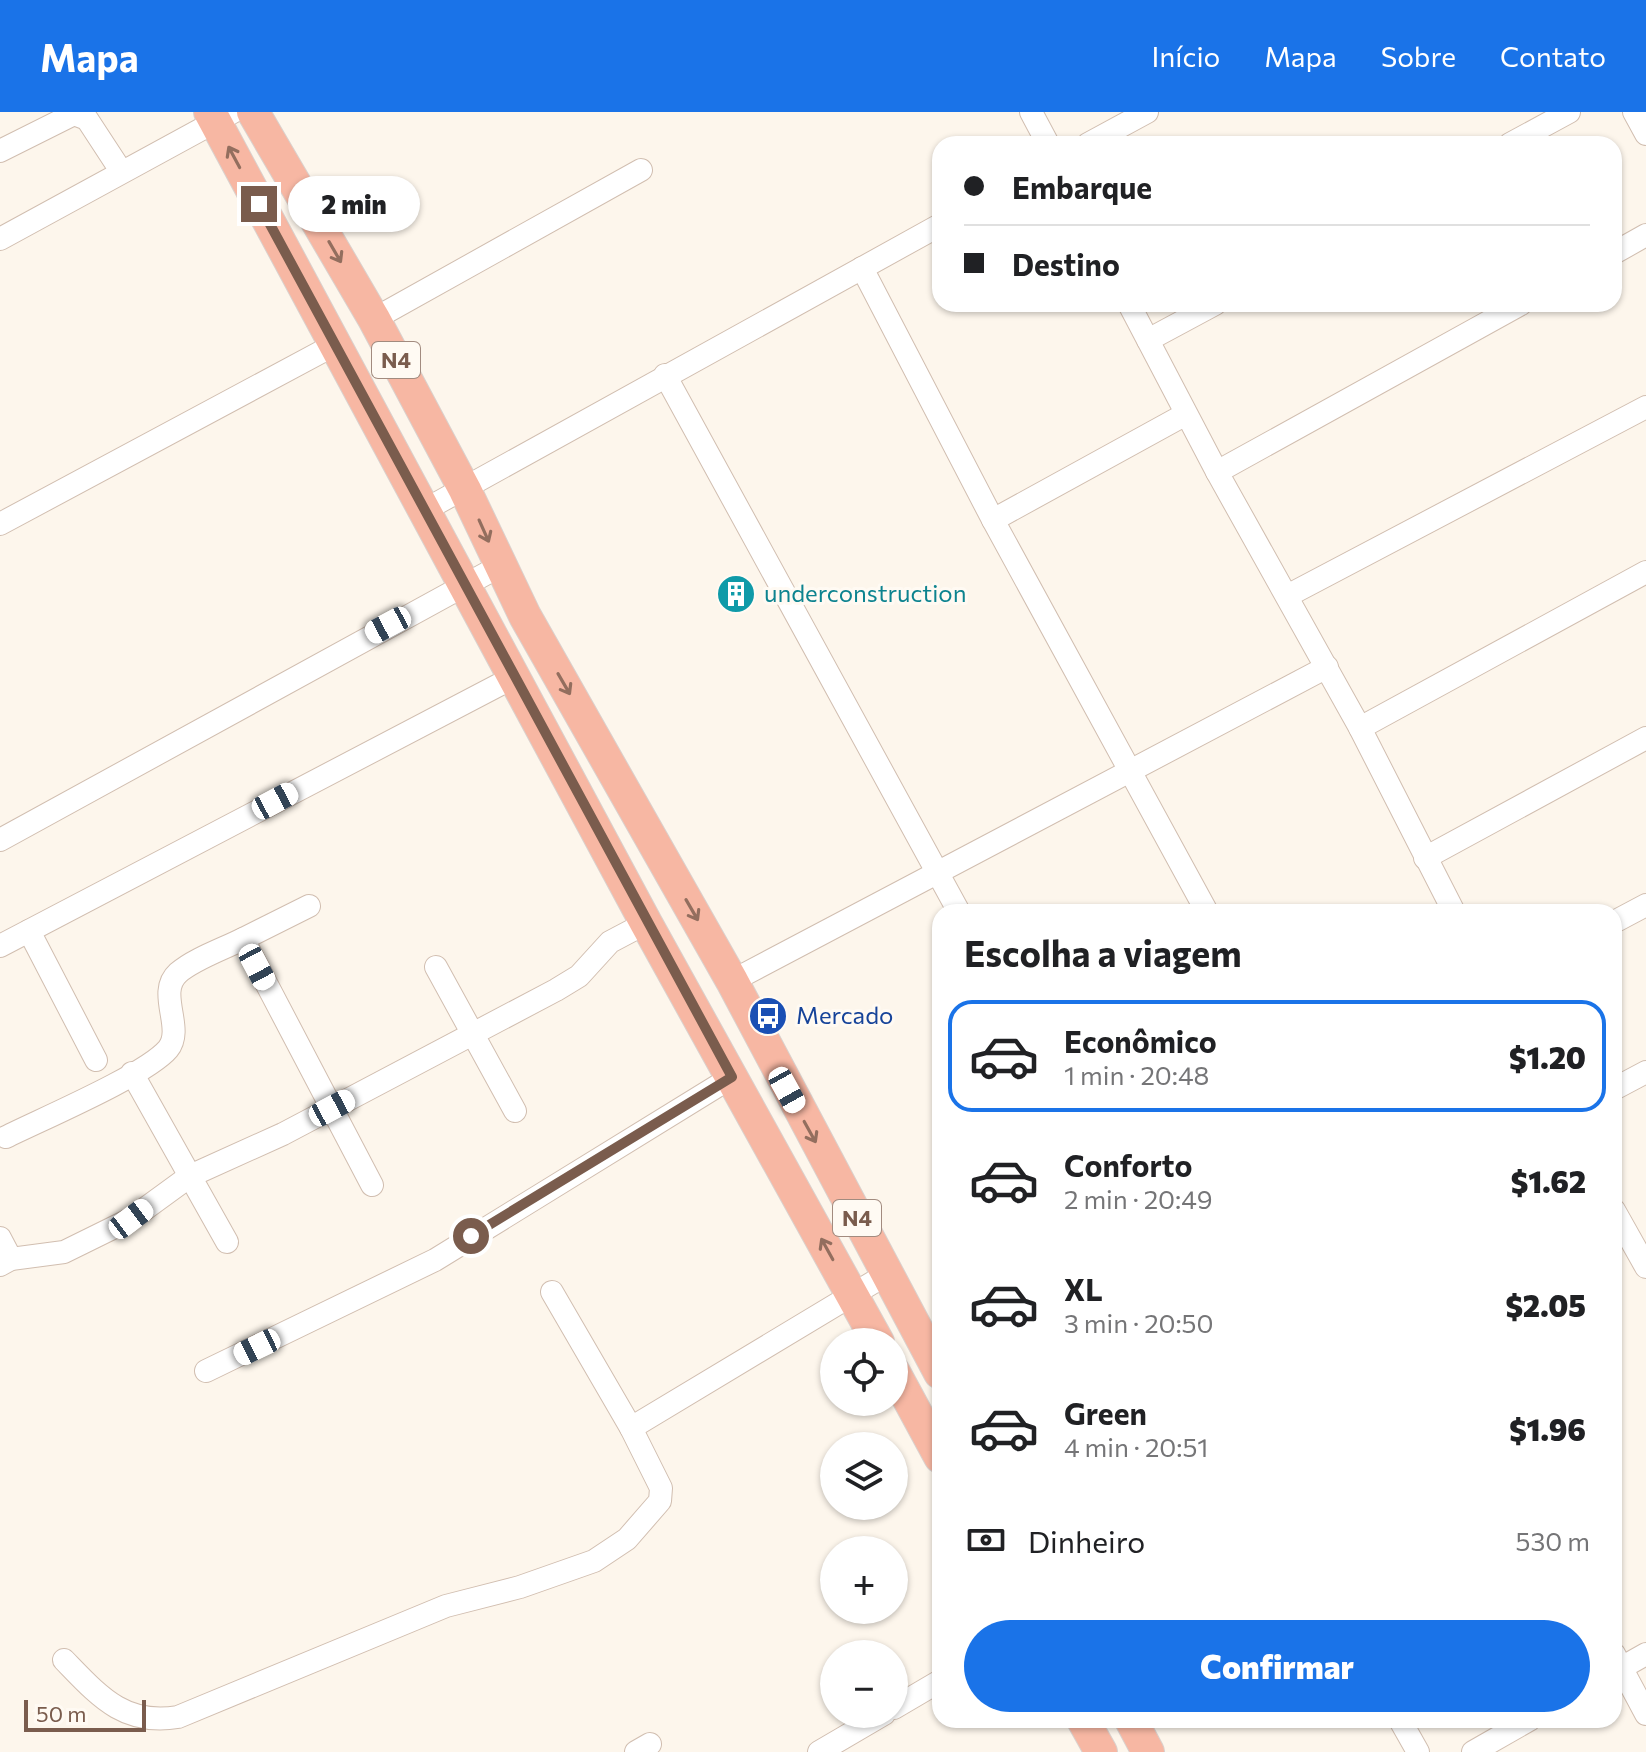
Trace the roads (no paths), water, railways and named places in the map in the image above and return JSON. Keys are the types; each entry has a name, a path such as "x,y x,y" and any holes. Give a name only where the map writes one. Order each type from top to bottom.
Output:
{"highway":[{"name":"N4","path":"253,112 374,319 465,490 500,566 732,981 932,1358"},
{"name":"N4","path":"220,116 334,345 423,511 870,1328"},
{"path":"908,1398 932,1441"},
{"path":"1088,1728 1101,1752"},
{"path":"1135,1728 1148,1752"}],"street":[{"path":"1031,112 1044,136"},
{"path":"1103,136 1147,112"},
{"path":"1525,136 1569,112"},
{"path":"1634,112 1646,134"},
{"path":"0,151 74,114 87,119 121,171"},
{"path":"0,239 220,116"},
{"path":"374,319 641,170"},
{"path":"423,511 932,229"},
{"path":"1622,248 1646,235"},
{"path":"862,268 993,520 1203,904"},
{"path":"1133,312 1217,472 1360,728 1450,904"},
{"path":"1148,340 1200,312"},
{"path":"1217,472 1507,312"},
{"path":"0,524 334,345"},
{"path":"665,375 955,904"},
{"path":"1287,596 1646,407"},
{"path":"993,520 1186,414"},
{"path":"0,840 500,566"},
{"path":"1360,728 1646,572"},
{"path":"732,981 1327,667"},
{"path":"0,946 514,677"},
{"path":"1425,858 1646,738"},
{"path":"1622,918 1646,905"},
{"path":"6,1137 132,1073 169,1048 173,1034 170,990 176,974 309,906"},
{"path":"0,1238 6,1262 64,1252 131,1219 190,1176 332,1108 579,976 610,942 646,923"},
{"path":"29,931 96,1060"},
{"path":"243,939 372,1185"},
{"path":"436,967 515,1111"},
{"path":"1622,1085 1646,1072"},
{"path":"132,1073 227,1242"},
{"path":"206,1371 435,1260 732,1077"},
{"path":"1622,1224 1646,1267"},
{"path":"631,1428 887,1274"},
{"path":"64,1660 88,1685 138,1719 178,1717 446,1606 520,1587 594,1561 627,1539 660,1501 661,1488 631,1428 552,1292"},
{"path":"1622,1662 1646,1654"},
{"path":"1622,1674 1646,1714"},
{"path":"908,1700 932,1686"},
{"path":"819,1752 860,1728"},
{"path":"1404,1728 1418,1752"},
{"path":"1473,1752 1515,1728"}],"place":[{"name":"underconstruction","path":"736,594"},
{"name":"Mercado","path":"768,1016"}]}
